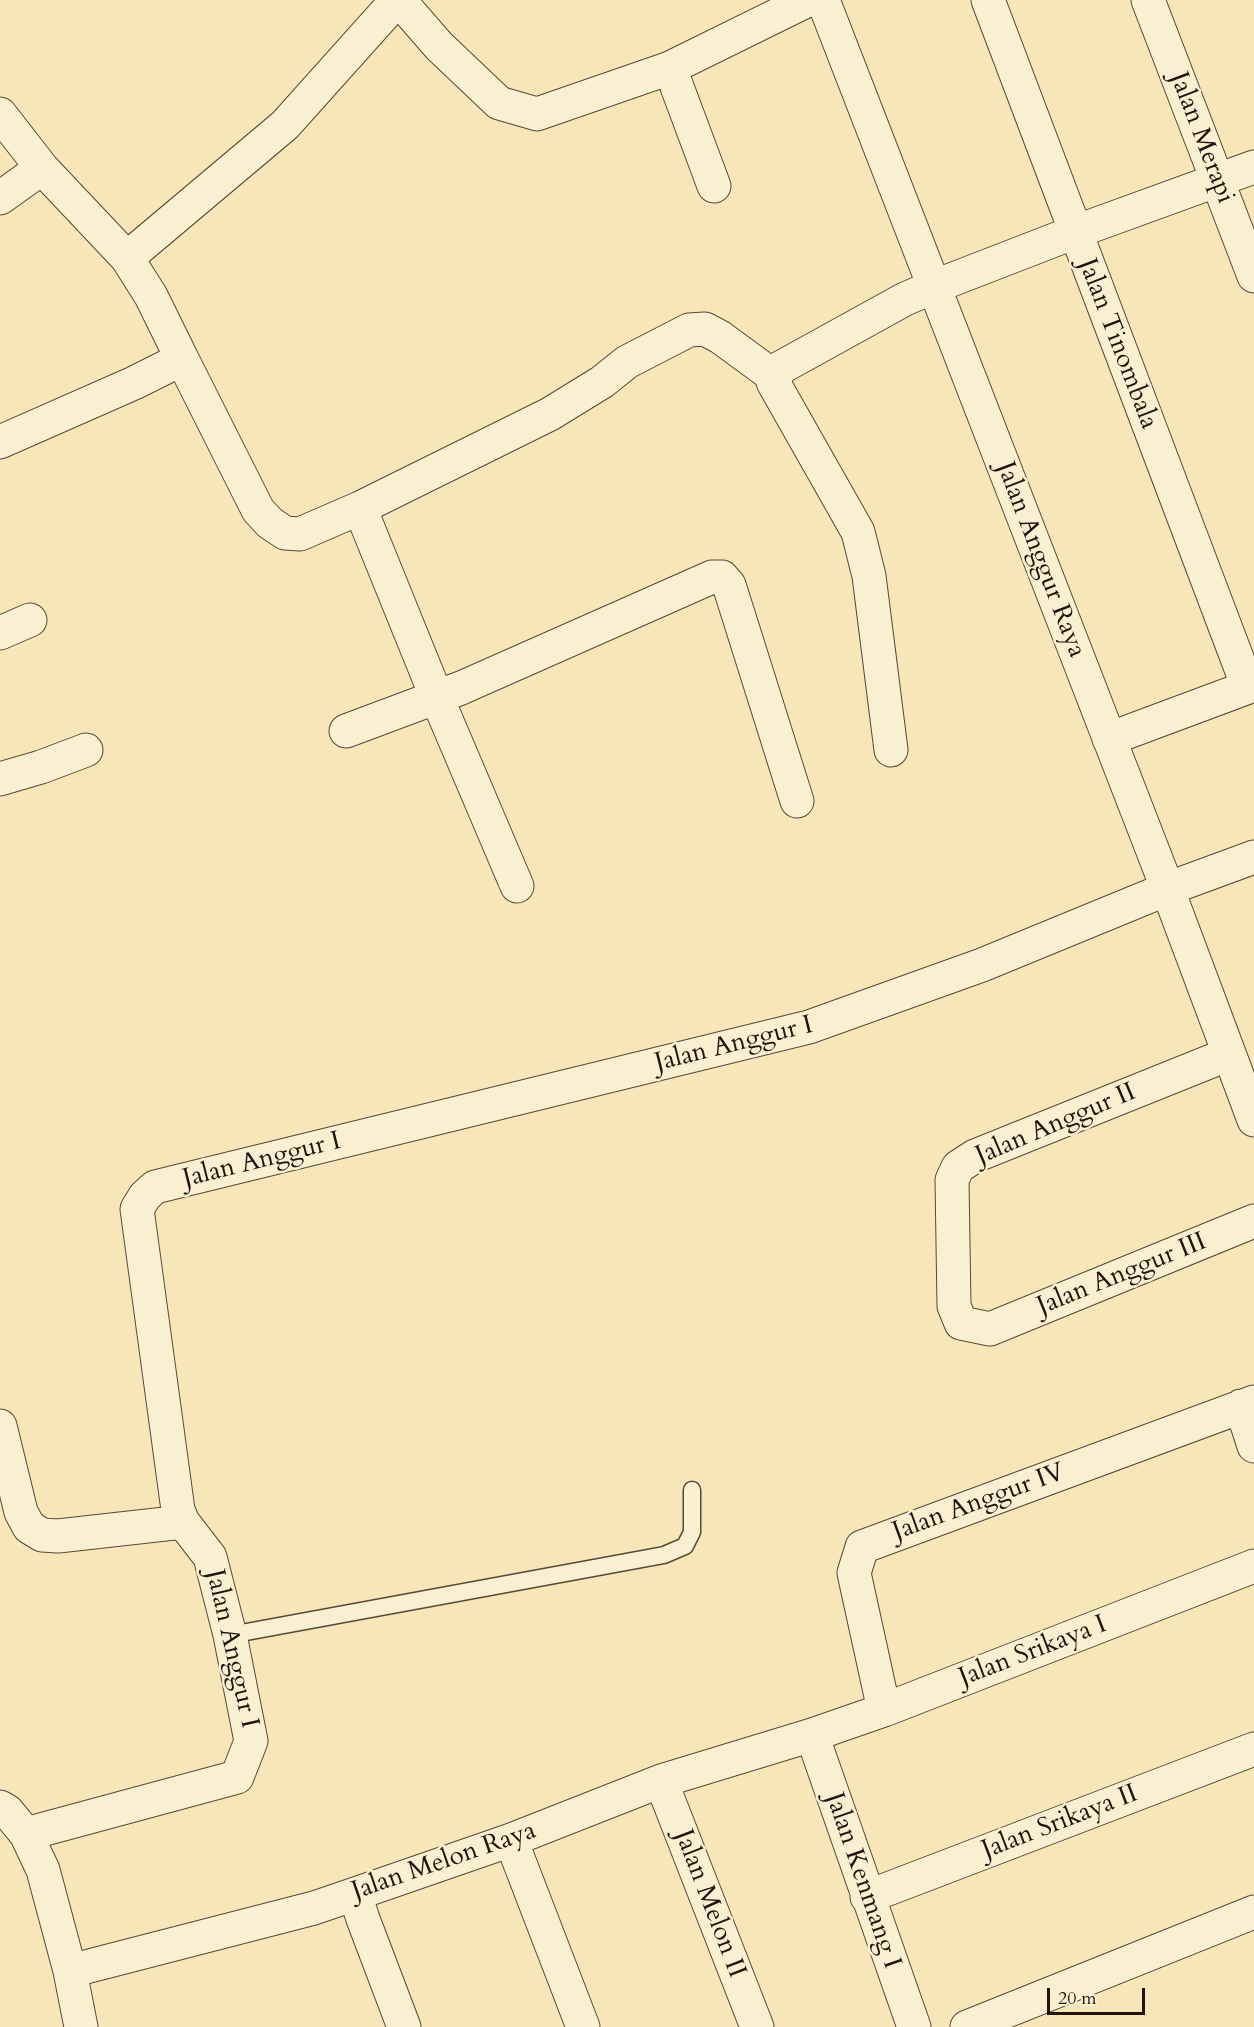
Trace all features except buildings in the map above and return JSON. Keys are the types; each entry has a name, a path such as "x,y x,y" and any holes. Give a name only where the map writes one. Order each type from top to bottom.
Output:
{"street":[{"path":"127,258 285,125 398,0 439,46 499,103 537,114 670,68 808,0"},
{"name":"Jalan Anggur Raya","path":"823,0 1254,1120"},
{"name":"Jalan Tinombala","path":"988,0 1075,232 1251,686"},
{"name":"Jalan Merapi","path":"1148,0 1254,276"},
{"path":"670,68 714,186"},
{"path":"0,114 42,168 127,258 151,296 258,510 270,523 285,533 300,534 360,508 550,414 602,382 627,362 689,330 705,329 776,378"},
{"path":"891,750 869,576 858,532 773,382 780,368 905,299 933,287 1254,167"},
{"path":"0,198 42,168"},
{"path":"0,442 135,383 182,358"},
{"path":"360,508 517,886"},
{"path":"346,731 437,698 712,577 722,577 729,585 797,801"},
{"path":"0,633 30,620"},
{"path":"1109,739 1251,686"},
{"path":"0,778 41,767 86,750"},
{"name":"Jalan Anggur I","path":"26,1834 237,1777 251,1741 230,1635 210,1557 183,1522 178,1510 137,1209 145,1196 155,1187 809,1027 982,965 1167,889 1254,857"},
{"name":"Jalan Anggur II","path":"990,1329 961,1323 954,1306 952,1180 958,1167 975,1156 1229,1054"},
{"name":"Jalan Anggur III","path":"990,1329 1254,1221"},
{"path":"1247,1404 1254,1446"},
{"name":"Jalan Anggur IV","path":"884,1710 854,1573 862,1547 1247,1404"},
{"path":"0,1426 21,1512 29,1527 42,1534 58,1536 183,1522"},
{"name":"Jalan Srikaya I","path":"812,1736 1254,1566"},
{"name":"Jalan Melon Raya","path":"70,1971 314,1908 511,1840 661,1781 812,1736"},
{"name":"Jalan Kenmang I","path":"812,1736 914,2027"},
{"name":"Jalan Srikaya II","path":"867,1897 1254,1749"},
{"name":"Jalan Melon II","path":"661,1781 758,2027"},
{"path":"0,1807 7,1811 26,1834 43,1870 70,1971 81,2027"},
{"path":"511,1840 583,2027"},
{"path":"355,1894 404,2027"},
{"path":"967,2027 1254,1912"}],"lane":[{"path":"230,1635 664,1555 685,1546 692,1532 692,1490"}]}
